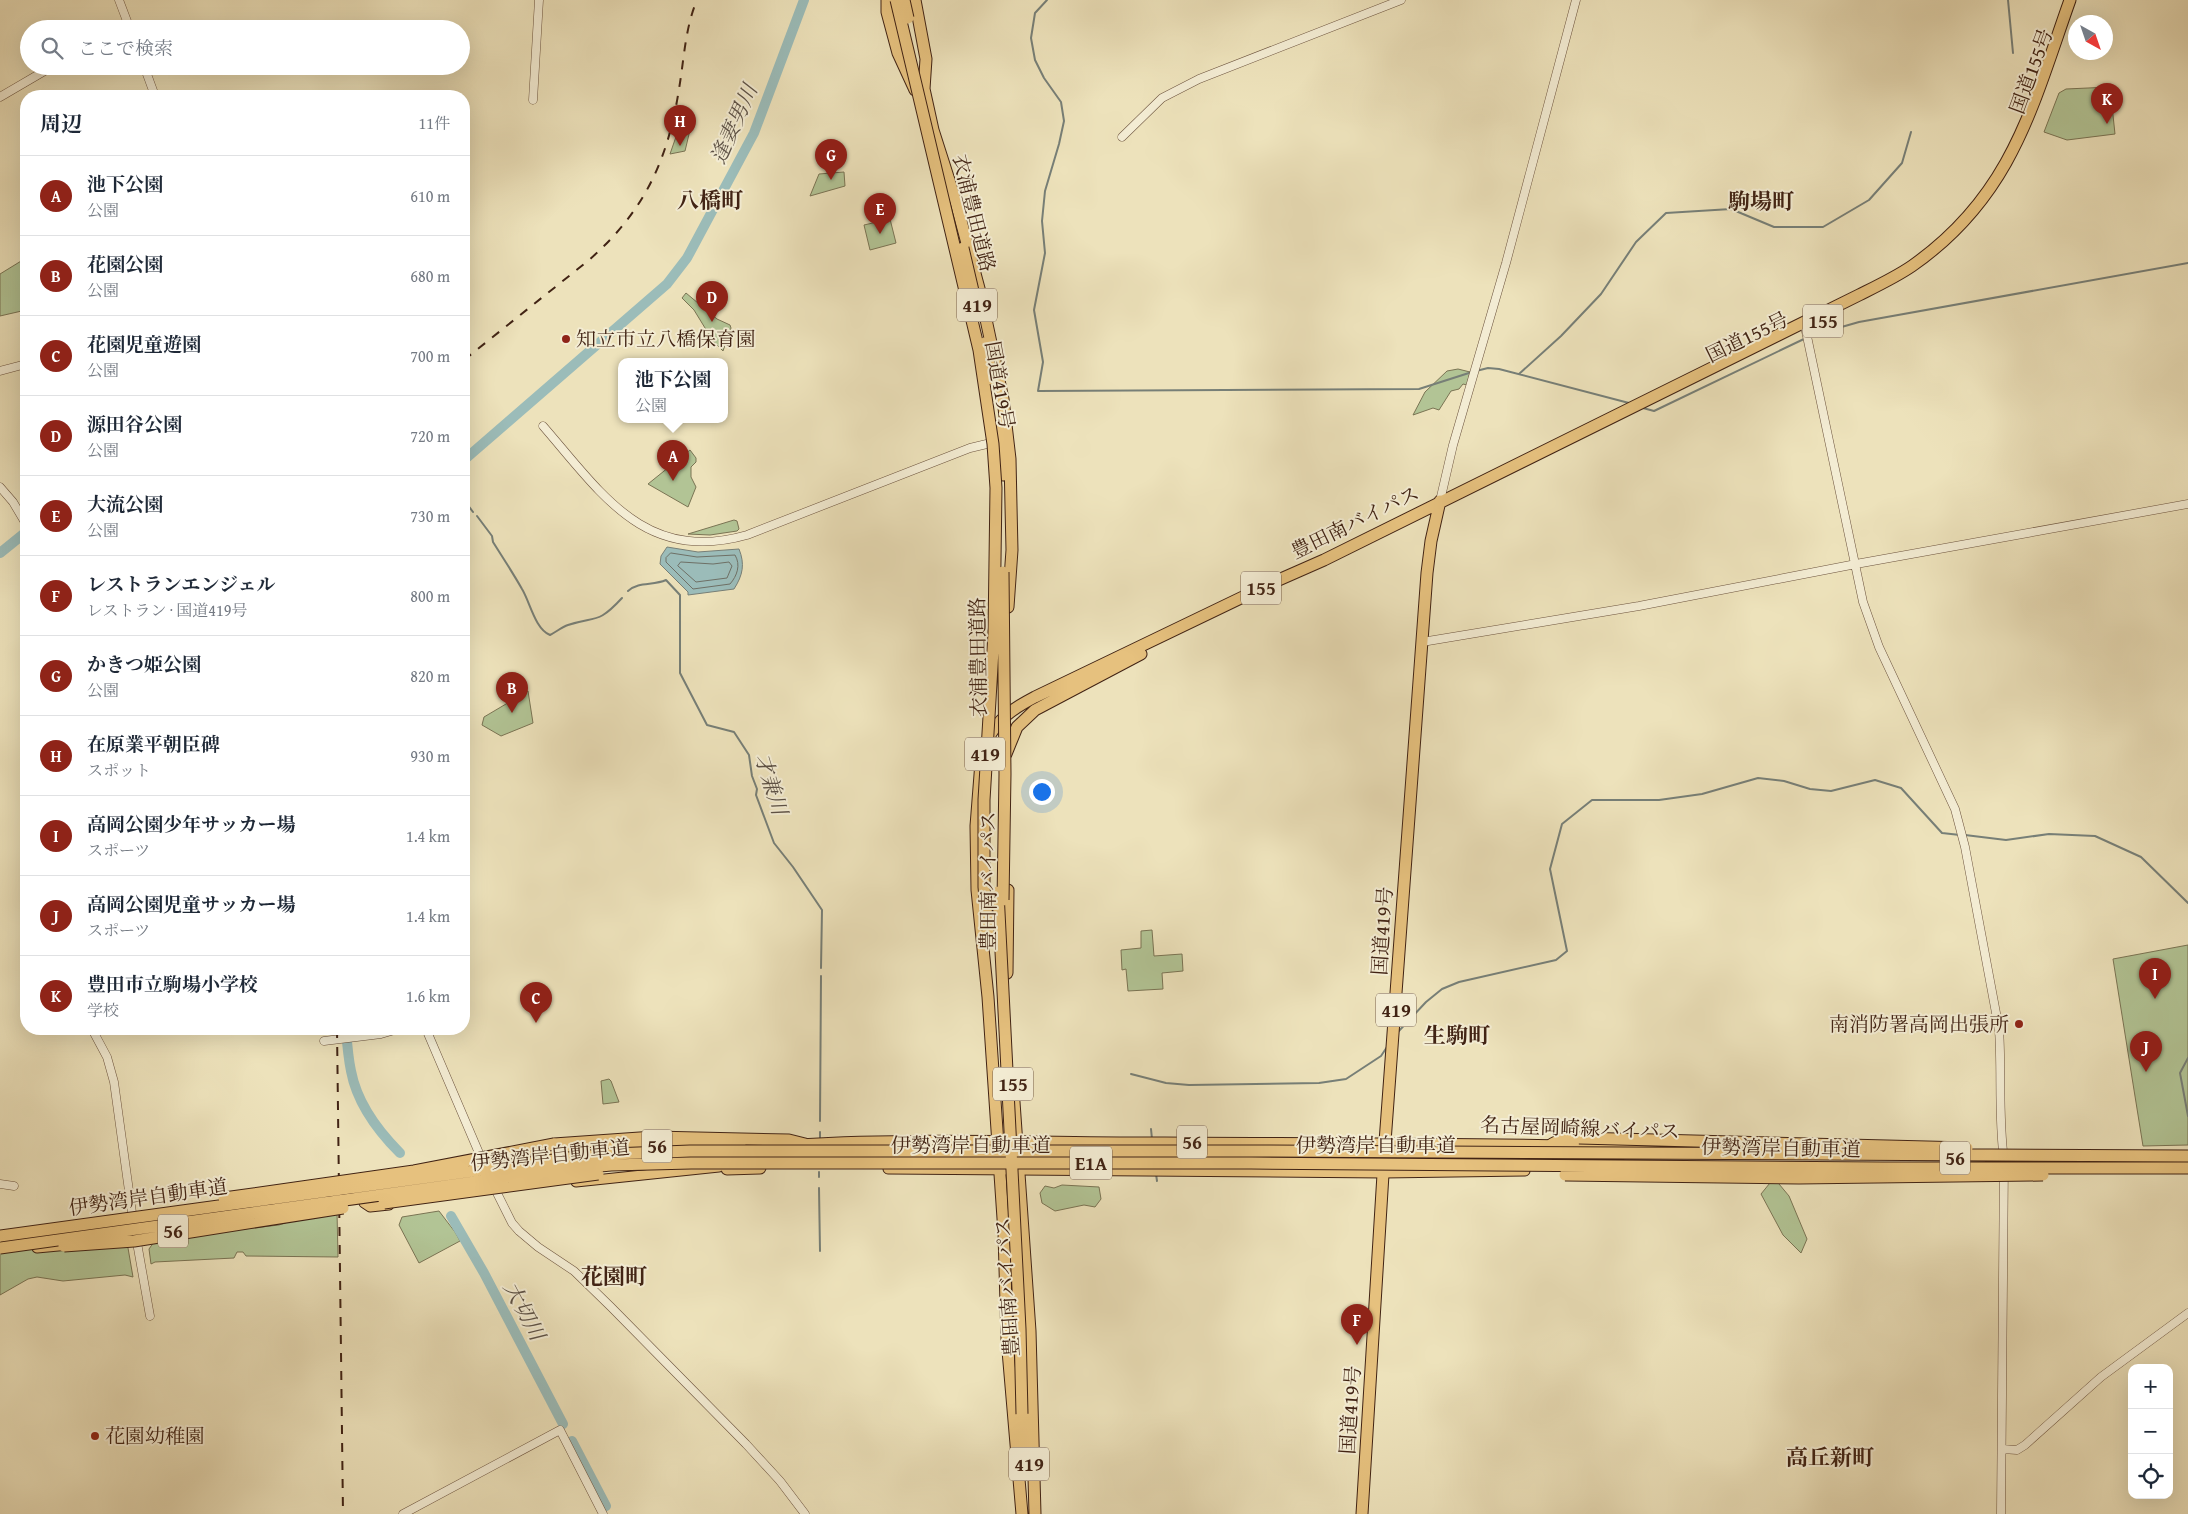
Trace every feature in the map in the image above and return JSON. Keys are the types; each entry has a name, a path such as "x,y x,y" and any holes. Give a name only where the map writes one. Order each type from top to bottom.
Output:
{"highway":[{"name":"419","path":"888,0 912,83"},
{"name":"国道419号","path":"888,0 887,12 898,53 912,83 926,129 941,204 979,360 996,442 989,679 1000,705 1001,714 997,724"},
{"name":"衣浦豊田道路","path":"896,0 979,350 995,468 994,645 984,800 984,887 991,972 990,1024"},
{"name":"衣浦豊田道路","path":"904,0 988,358 1002,463 1005,774 1003,900 1008,992"},
{"name":"419","path":"911,0 924,78"},
{"name":"国道419号","path":"915,0 926,59 924,78 933,130 956,202 981,296 996,358 1002,396 1010,459 1012,550 1005,644 1006,697 1015,719 1014,731"},
{"name":"国道155号","path":"1805,326 1911,266 1956,229 1978,206 2004,169 2027,122 2070,0"},
{"name":"国道155号","path":"1439,504 1805,326 1888,288 1926,264 1959,235 1989,202 2010,171 2024,143 2077,0"},
{"name":"419","path":"1002,396 997,413 996,442 1004,482 1011,501"},
{"name":"国道419号","path":"1362,1514 1385,1142 1422,642 1430,549 1439,504"},
{"name":"豊田南バイパス","path":"990,1024 977,890 976,826 982,757 987,740 997,724 1011,710 1027,702 1258,589 1324,560 1439,504"},
{"name":"豊田南バイパス","path":"1035,1514 1030,1331 1016,1142 1008,992 1009,851 1005,767 1006,752 1014,731 1024,719 1042,706 1227,608 1356,549 1439,504"},
{"name":"衣浦豊田道路","path":"995,578 997,619 997,876 1024,1414"},
{"name":"衣浦豊田道路","path":"1003,616 1000,876 1024,1414 1025,1513"},
{"path":"1006,697 1015,704 1027,702"},
{"name":"155","path":"990,1024 1000,1169 1007,1340 1025,1513"},
{"path":"135,1214 248,1194 414,1172 554,1144 654,1137 734,1142 789,1140 805,1144"},
{"path":"1552,1144 1562,1140 1578,1138 2080,1151 2127,1156"},
{"name":"伊勢湾岸自動車道","path":"0,1234 135,1214 568,1158 690,1151 1259,1151 2188,1156"},
{"name":"伊勢湾岸自動車道","path":"0,1250 497,1179 611,1165 691,1163 1270,1163 1882,1168 2188,1168"},
{"path":"0,1250 134,1241 352,1207 600,1174 730,1168 810,1168"},
{"path":"1553,1170 1565,1175 1799,1178 2018,1176 2118,1173 2136,1168"}],"main road":[{"path":"355,1185 381,1177 586,1145 679,1140 734,1142"},
{"name":"56","path":"581,1152 630,1147 734,1142"},
{"name":"名古屋岡崎線バイパス","path":"805,1144 1385,1142 1552,1144 2004,1160 2188,1161"},
{"name":"56","path":"586,1173 620,1168 730,1168"},
{"path":"364,1203 370,1207 730,1168"},
{"name":"名古屋岡崎線バイパス","path":"810,1168 1384,1173 1553,1170 2003,1173 2188,1172"},
{"name":"56","path":"135,1214 321,1189"},
{"name":"56","path":"0,1250 136,1238 326,1208"}],"street":[{"path":"119,0 127,20"},
{"path":"533,100 539,0"},
{"path":"1122,137 1144,113 1169,93 1401,0"},
{"path":"1439,504 1475,365 1506,263 1576,0"},
{"path":"0,97 38,75"},
{"path":"147,75 153,90"},
{"path":"1805,326 1863,602 1875,638 1955,809 1965,847 1999,1029 2001,1054 2000,1132 2004,1160 2001,1514"},
{"path":"0,371 20,366"},
{"path":"543,426 606,497 631,519 649,530 673,539 702,543 726,541 747,535 996,442"},
{"path":"0,487 20,515"},
{"path":"1422,642 1639,606 1856,564 2188,504"},
{"path":"95,1035 106,1057 114,1082 135,1214 136,1238 150,1316"},
{"path":"324,1041 367,1035"},
{"path":"429,1035 482,1161 512,1223 538,1247 574,1271 611,1306 752,1450 780,1481 805,1514"},
{"path":"0,1184 14,1186"},
{"path":"2002,1449 2017,1450 2025,1445 2088,1388 2188,1313"},
{"path":"402,1514 560,1430 603,1514"}],"green space":[{"path":"2110,87 2115,134 2067,140 2044,132 2059,93 2066,89"},
{"path":"690,130 685,151 670,154 678,131"},
{"path":"844,172 845,186 810,196 819,174"},
{"path":"890,219 896,243 870,250 864,225"},
{"path":"20,262 20,311 0,316 0,274"},
{"path":"686,293 717,319 730,325 731,328 723,351 713,341 694,310 682,298"},
{"path":"1458,369 1470,372 1467,385 1463,384 1459,389 1451,391 1439,410 1433,408 1413,415 1425,392 1447,371"},
{"path":"690,450 696,458 696,462 691,467 691,477 696,487 688,507 648,484"},
{"path":"734,520 737,521 739,529 737,531 710,535 688,534"},
{"path":"528,691 533,723 501,736 482,725 484,717"},
{"path":"1152,930 1154,956 1182,954 1183,971 1162,973 1163,989 1128,991 1126,969 1122,970 1121,950 1141,948 1141,931"},
{"path":"2188,945 2188,1145 2143,1146 2113,959"},
{"path":"609,1079 619,1102 603,1104 601,1081"},
{"path":"1774,1178 1789,1196 1807,1239 1801,1253 1783,1235 1761,1194"},
{"path":"1062,1185 1099,1187 1101,1199 1095,1207 1084,1205 1055,1211 1042,1203 1040,1193 1045,1186 1054,1188"},
{"path":"439,1211 460,1241 419,1263 399,1225 402,1217"},
{"path":"337,1212 338,1257 246,1256 243,1252 237,1252 234,1258 155,1262 151,1264 149,1249 156,1239 279,1225 300,1218"},
{"path":"120,1241 128,1248 133,1277 125,1275 63,1281 37,1277 28,1279 0,1295 0,1251"}],"water":[{"path":"667,547 698,552 739,549 742,565 737,584 734,589 688,595 688,592 660,564 661,556"}],"waterway":[{"name":"逢妻男川","path":"470,455 667,284 687,258 754,133 804,0"},
{"path":"1047,0 1035,13 1031,38 1035,60 1044,78 1061,102 1064,121 1045,191 1042,221 1045,253 1034,310 1043,362 1038,391 1419,389 1472,372"},
{"path":"2008,0 2013,53"},
{"path":"1519,374 1561,336 1601,294 1636,242 1666,213 1731,209 1774,227 1823,227 1869,200 1902,163 1911,132"},
{"path":"1810,336 1859,322 2188,263"},
{"path":"1643,408 1654,411 1806,338"},
{"path":"1476,371 1488,368 1499,369 1629,403"},
{"name":"才兼川","path":"470,508 473,512"},
{"name":"才兼川","path":"477,516 492,536 493,542 525,594 540,627 550,635 568,625 602,616 622,598"},
{"name":"逢妻男川","path":"0,553 20,537"},
{"name":"才兼川","path":"628,591 637,586 666,580 680,595 680,673 707,725 734,732 749,755 752,776 757,789 756,795 774,843 822,910 821,968"},
{"path":"1397,1033 1426,1002 1442,989 1459,982 1556,960 1567,951 1550,869 1562,824 1592,800 1659,800 1702,794 1758,778 1784,781 1810,789 1831,791 1875,780 1901,788 1942,833 1960,835"},
{"path":"1965,835 2006,840 2049,834 2095,836 2141,857 2188,903"},
{"name":"才兼川","path":"820,1121 821,976"},
{"name":"大切川","path":"347,1035 350,1066 358,1094 376,1126 400,1153"},
{"path":"1131,1074 1166,1083 1189,1085 1319,1083 1346,1079 1381,1056 1387,1047"},
{"path":"2188,1058 2180,1073 2188,1116"},
{"path":"1151,1129 1152,1139"},
{"name":"才兼川","path":"820,1132 820,1140"},
{"name":"才兼川","path":"819,1172 819,1177"},
{"path":"1156,1174 1157,1181"},
{"name":"才兼川","path":"819,1188 820,1251"},
{"name":"大切川","path":"451,1216 484,1273 563,1424"},
{"name":"大切川","path":"572,1441 606,1506"}],"railway":[{"path":"470,355 589,260 625,223 639,204 660,162 668,139 679,89 687,33 697,0"},
{"path":"337,1035 343,1514"}],"place":[{"name":"豊田市立駒場小学校","path":"2107,124"},
{"name":"在原業平朝臣碑","path":"680,146"},
{"name":"かきつ姫公園","path":"831,180"},
{"name":"大流公園","path":"880,234"},
{"name":"源田谷公園","path":"712,322"},
{"name":"知立市立八橋保育園","path":"566,339"},
{"name":"池下公園","path":"673,481"},
{"name":"花園公園","path":"512,713"},
{"name":"高岡公園少年サッカー場","path":"2155,999"},
{"name":"花園児童遊園","path":"536,1023"},
{"name":"南消防署高岡出張所","path":"2019,1024"},
{"name":"高岡公園児童サッカー場","path":"2146,1072"},
{"name":"レストランエンジェル","path":"1357,1345"},
{"name":"花園幼稚園","path":"95,1436"}],"district":[{"name":"八橋町","path":"710,200"},
{"name":"駒場町","path":"1761,201"},
{"name":"生駒町","path":"1457,1035"},
{"name":"花園町","path":"614,1276"},
{"name":"高丘新町","path":"1830,1457"}]}
